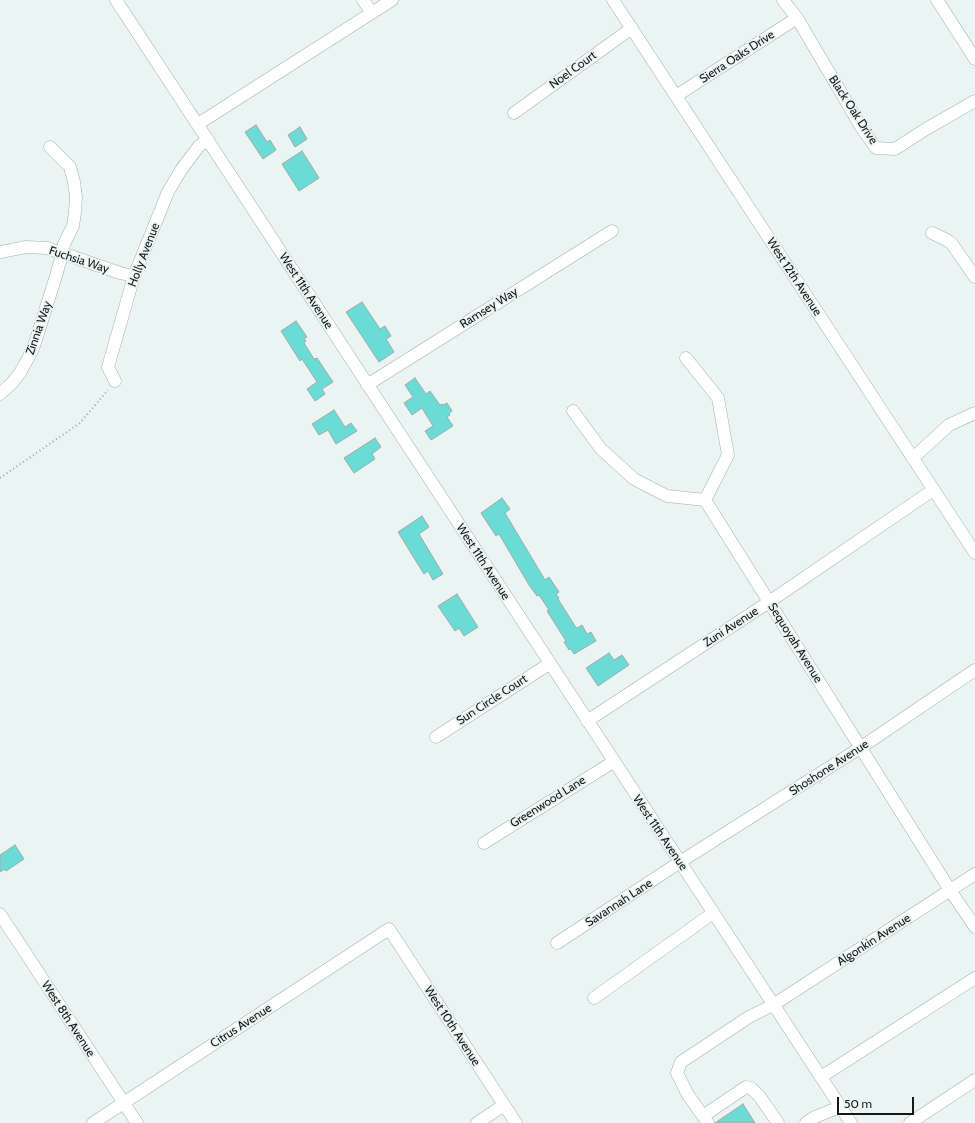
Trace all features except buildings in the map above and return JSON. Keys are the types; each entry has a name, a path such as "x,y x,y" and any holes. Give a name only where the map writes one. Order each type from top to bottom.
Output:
{"street":[{"name":"West 11th Avenue","path":"116,0 613,762 851,1123"},
{"path":"363,0 372,13"},
{"path":"198,124 392,0"},
{"name":"West 12th Avenue","path":"613,0 975,554"},
{"name":"Black Oak Drive","path":"783,0 797,18 863,130 876,148 895,148 975,101"},
{"path":"937,0 975,59"},
{"name":"Sierra Oaks Drive","path":"676,96 797,18"},
{"name":"Noel Court","path":"514,113 632,28"},
{"name":"Holly Avenue","path":"115,381 108,367 134,276 168,192 181,170 199,146 208,140"},
{"name":"Zinnia Way","path":"0,394 12,383 28,361 59,264 64,254 64,244 73,226 76,212 74,182 70,167 50,146"},
{"name":"Ramsey Way","path":"367,385 612,230"},
{"path":"932,233 952,244 975,277"},
{"name":"Fuchsia Way","path":"0,252 14,248 47,248 120,273 134,276"},
{"path":"573,411 601,449 634,479 667,496 705,500 728,455 718,398 686,358"},
{"path":"913,458 949,425 975,413"},
{"name":"Zuni Avenue","path":"587,721 769,602 934,490"},
{"name":"Sequoyah Avenue","path":"705,500 860,748 975,927"},
{"name":"Sun Circle Court","path":"436,737 549,664"},
{"name":"Shoshone Avenue","path":"680,862 860,748 975,670"},
{"name":"Greenwood Lane","path":"484,843 613,762"},
{"name":"Savannah Lane","path":"557,943 680,862"},
{"name":"Algonkin Avenue","path":"705,1120 688,1095 677,1073 681,1062 749,1017 773,1005 975,874"},
{"path":"594,998 713,913"},
{"name":"West 8th Avenue","path":"0,914 137,1123"},
{"name":"Citrus Avenue","path":"93,1123 389,929"},
{"name":"West 10th Avenue","path":"389,929 516,1123"},
{"path":"821,1077 975,978"},
{"path":"910,1123 975,1080"},
{"path":"705,1120 715,1108 746,1087 751,1088 760,1097 778,1123"},
{"path":"477,1123 504,1106"},
{"path":"806,1123 815,1117 840,1107"}],"path":[{"path":"0,478 80,423 115,381"}]}
